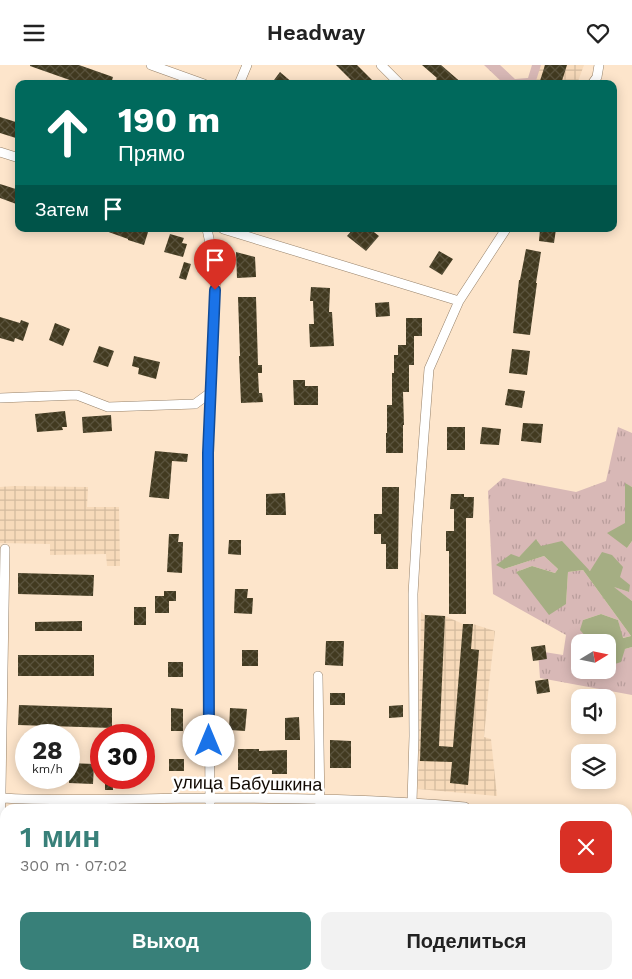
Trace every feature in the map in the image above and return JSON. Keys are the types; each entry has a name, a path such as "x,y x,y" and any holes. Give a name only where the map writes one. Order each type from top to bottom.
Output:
{"street":[{"path":"151,65 193,80"},
{"path":"241,80 247,65"},
{"path":"381,65 396,80"},
{"path":"595,80 599,65"},
{"path":"0,153 15,157"},
{"path":"208,232 216,272 208,453 210,804"},
{"path":"233,232 459,301"},
{"path":"412,802 414,585 429,369 459,301 504,232"},
{"path":"0,397 77,395 108,407 194,404 210,393"},
{"path":"0,849 2,612 5,549"},
{"path":"318,676 320,804"},
{"name":"улица Бабушкина","path":"0,798 36,800 210,798 320,804 412,802 430,804"}],"shaded area":[{"path":"539,65 584,65 578,80 534,80"},
{"path":"625,483 632,487 632,541 627,548 607,533 625,523"},
{"path":"0,487 88,487 87,507 119,507 120,566 107,566 106,554 50,555 50,544 0,543"},
{"path":"536,539 541,546 562,541 590,571 602,552 612,555 623,567 620,577 630,585 629,592 614,587 632,601 632,647 625,649 621,662 616,664 616,634 584,634 580,630 583,620 601,614 618,620 623,638 631,636 583,570 568,572 566,604 549,615 516,572 532,566 555,573 558,569 544,556 504,569 496,565 511,554 519,557"},
{"path":"421,612 425,615 445,616 463,624 473,624 495,631 484,737 491,739 497,796 418,789"}],"green space":[{"path":"484,65 500,65 515,79 528,78 532,65 541,65 536,80 500,80"},
{"path":"618,427 632,433 632,487 625,484 625,523 627,548 632,541 632,601 612,586 629,592 540,546 537,540 504,569 544,556 558,569 555,573 532,566 516,572 566,604 568,572 583,570 631,636 622,638 618,620 601,614 583,620 587,634 571,634 571,679 616,679 616,660 625,649 632,647 632,695 616,692 616,689 600,689 540,678 538,651 563,655 566,635 493,594 488,491 503,478 576,492 606,481"}],"building":[{"path":"79,65 113,77 112,80 70,80 30,66"},
{"path":"336,65 357,65 372,80 351,80"},
{"path":"422,65 441,65 458,80 437,80 437,78"},
{"path":"545,65 567,65 562,80 540,80"},
{"path":"280,72 289,80 274,80"},
{"path":"0,117 15,122 15,138 0,133"},
{"path":"0,184 15,189 15,204 0,198"},
{"path":"109,232 148,232 144,245"},
{"path":"350,232 374,232 379,236 366,251 347,236"},
{"path":"540,232 556,232 554,243 539,241"},
{"path":"170,234 184,238 182,243 187,244 183,257 164,252"},
{"path":"526,249 541,252 530,335 513,333 519,280"},
{"path":"439,251 453,259 442,275 429,267"},
{"path":"236,252 255,257 256,277 237,278"},
{"path":"184,262 191,264 186,280 179,278"},
{"path":"311,287 330,288 329,312 332,312 334,346 310,347 309,324 314,324 313,301 310,301"},
{"path":"238,297 256,297 258,365 262,365 262,373 258,373 259,393 262,393 263,402 241,403"},
{"path":"389,302 390,316 376,317 375,303"},
{"path":"0,317 20,323 21,320 29,323 23,341 15,338 14,342 0,338"},
{"path":"406,318 422,318 422,336 414,336 414,365 409,365 409,392 403,392 403,453 386,453 387,405 392,405 394,355 398,355 398,345 406,345"},
{"path":"55,323 70,329 63,346 49,340"},
{"path":"99,346 114,351 108,367 93,362"},
{"path":"512,349 530,351 527,375 509,373"},
{"path":"134,356 160,362 156,379 138,374 139,368 132,366"},
{"path":"293,380 305,380 305,386 318,386 318,405 294,405"},
{"path":"508,389 525,391 522,408 505,405"},
{"path":"65,411 67,427 62,427 63,430 37,432 35,414"},
{"path":"111,415 112,431 83,433 82,417"},
{"path":"523,423 543,424 541,443 521,441"},
{"path":"447,427 465,427 465,450 447,450"},
{"path":"482,427 501,429 499,445 480,444"},
{"path":"155,451 188,454 187,462 172,461 169,499 149,497"},
{"path":"382,487 399,487 398,569 386,569 386,544 381,544 381,534 374,534 374,514 382,514"},
{"path":"285,493 286,515 266,515 266,494"},
{"path":"451,494 464,494 464,497 474,497 473,518 466,518 466,614 449,614 449,551 446,551 446,531 454,531 454,509 450,509"},
{"path":"169,534 179,534 178,542 183,542 182,573 167,572"},
{"path":"229,540 241,540 241,555 228,554"},
{"path":"18,573 94,575 93,596 18,594"},
{"path":"235,589 248,589 247,598 253,598 252,614 234,613"},
{"path":"164,591 176,591 176,601 169,601 169,613 155,613 155,596 164,596"},
{"path":"134,607 146,607 146,625 134,625"},
{"path":"425,615 445,616 439,746 453,747 463,624 473,624 471,649 479,650 468,785 450,783 452,762 420,761"},
{"path":"82,621 82,631 35,631 35,622"},
{"path":"326,641 344,641 343,666 325,665"},
{"path":"545,645 547,659 533,661 531,647"},
{"path":"242,650 258,650 258,666 242,666"},
{"path":"18,655 94,655 94,676 18,676"},
{"path":"168,662 183,662 183,677 168,677"},
{"path":"548,679 550,692 537,694 535,681"},
{"path":"330,693 345,693 345,705 330,705"},
{"path":"19,705 112,708 112,724 90,724 90,727 80,727 80,724 18,724"},
{"path":"403,705 403,717 389,718 389,706"},
{"path":"171,708 183,709 183,731 171,731"},
{"path":"230,708 247,709 245,731 229,730"},
{"path":"299,717 300,740 285,740 285,718"},
{"path":"330,740 351,741 351,768 330,768"},
{"path":"238,749 259,749 259,751 287,750 287,774 272,774 272,770 238,770"},
{"path":"169,759 184,759 184,771 169,771"},
{"path":"80,763 90,764 90,784 80,783"}],"route":[{"path":"209,741 208,453 215,290"}]}
